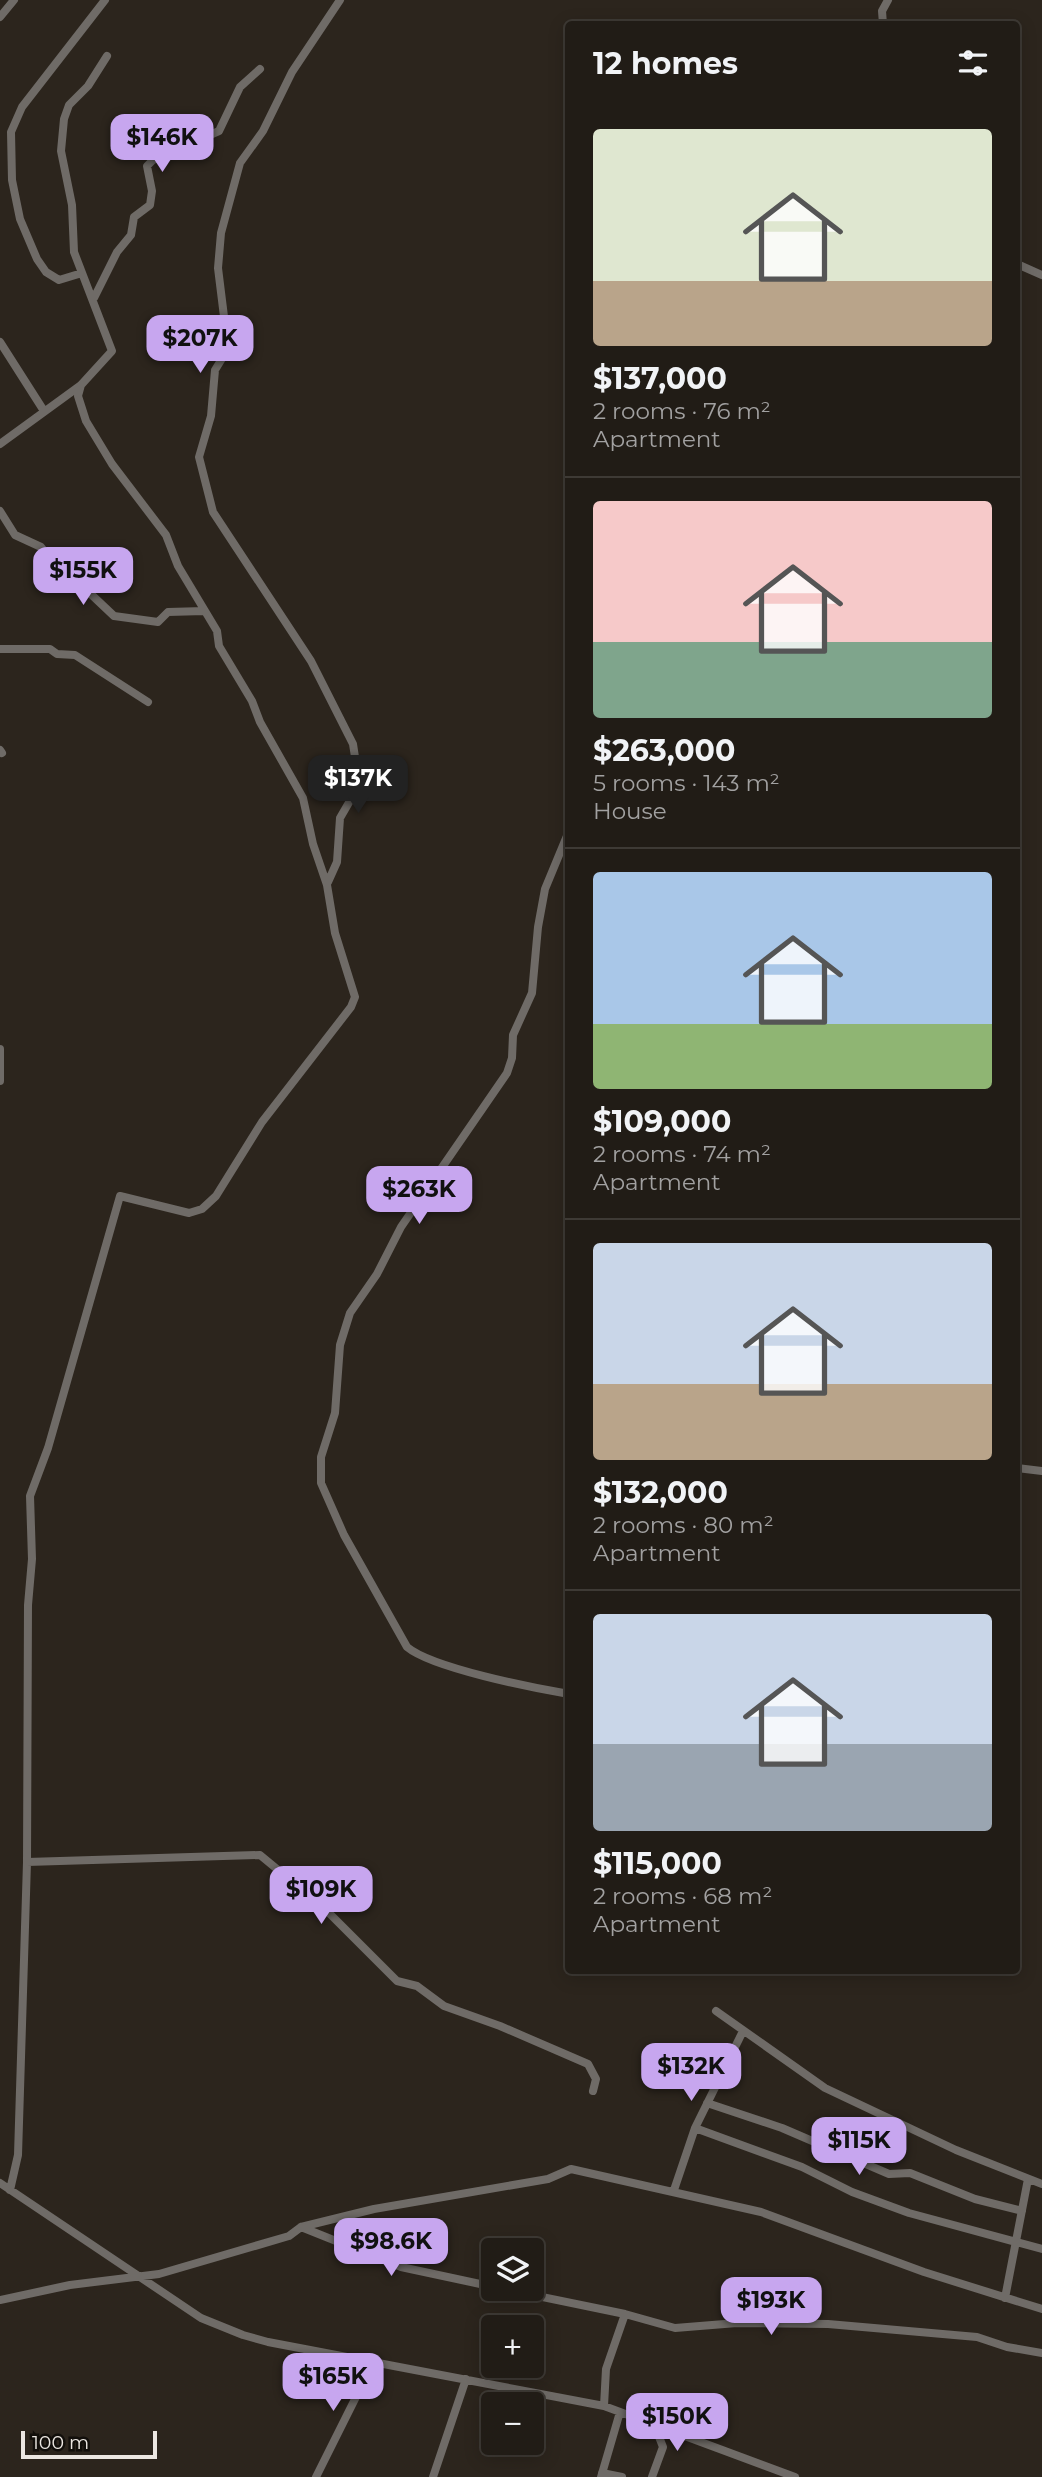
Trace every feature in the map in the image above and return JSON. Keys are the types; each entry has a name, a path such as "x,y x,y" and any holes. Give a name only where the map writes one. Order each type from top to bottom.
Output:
{"street":[{"path":"0,16 14,0"},
{"path":"82,273 59,280 46,272 37,259 25,235 15,198 11,132 22,107 105,0"},
{"path":"327,885 330,871 337,862 340,818 351,799 357,770 353,744 311,661 213,512 199,457 211,416 215,370 228,347 219,284 219,254 240,163 263,131 292,72 340,0"},
{"path":"884,21 883,11 888,0"},
{"path":"0,444 80,385 112,351 74,251 72,205 61,161 64,119 69,105 88,86 107,56"},
{"path":"94,298 117,252 131,235 134,217 150,205 152,191 147,166 219,131 240,87 260,69"},
{"path":"1020,265 1042,275"},
{"path":"0,342 44,411"},
{"path":"10,2190 18,2155 27,1862 28,1605 32,1559 30,1496 48,1448 117,1200 124,1195 189,1213 202,1209 216,1196 262,1122 351,1007 355,995 335,933 327,885 313,844 303,799 260,722 252,701 219,646 217,631 193,586 178,566 166,535 96,439 80,407 80,385"},
{"path":"0,512 15,536 41,547 59,569 76,580 114,616 158,622 168,612 204,611"},
{"path":"0,649 50,649 57,653 75,655 148,702"},
{"path":"565,841 545,889 537,927 532,993 513,1035 512,1058 508,1071 401,1227 377,1274 350,1313 337,1364 335,1413 320,1470 321,1483 344,1535 407,1647 418,1655 494,1679 565,1692"},
{"path":"0,1049 0,1081"},
{"path":"1020,1468 1042,1471"},
{"path":"27,1862 260,1855 323,1907 397,1981 417,1986 444,2006 500,2026 588,2064 596,2079 593,2091"},
{"path":"716,2011 806,2072 825,2088 956,2150 1042,2184"},
{"path":"674,2190 695,2129 743,2031"},
{"path":"707,2103 782,2128 888,2174 910,2172 975,2199 1022,2211"},
{"path":"695,2129 802,2167 852,2193 909,2213 1042,2249"},
{"path":"0,2300 70,2285 159,2274 289,2236 301,2227 374,2209 548,2179 571,2169 761,2211 844,2244 1042,2308"},
{"path":"1005,2298 1028,2179"},
{"path":"0,2183 201,2318 232,2331 268,2342 604,2406 795,2477"},
{"path":"301,2227 401,2267 481,2284"},
{"path":"544,2297 625,2314 676,2328 737,2323 828,2324 977,2337 1007,2347 1042,2353"},
{"path":"604,2406 606,2369 625,2314"},
{"path":"316,2477 374,2361"},
{"path":"433,2477 466,2379"},
{"path":"620,2412 602,2475 622,2477"},
{"path":"652,2477 663,2447 654,2424"},
{"path":"771,2468 779,2477"}]}
